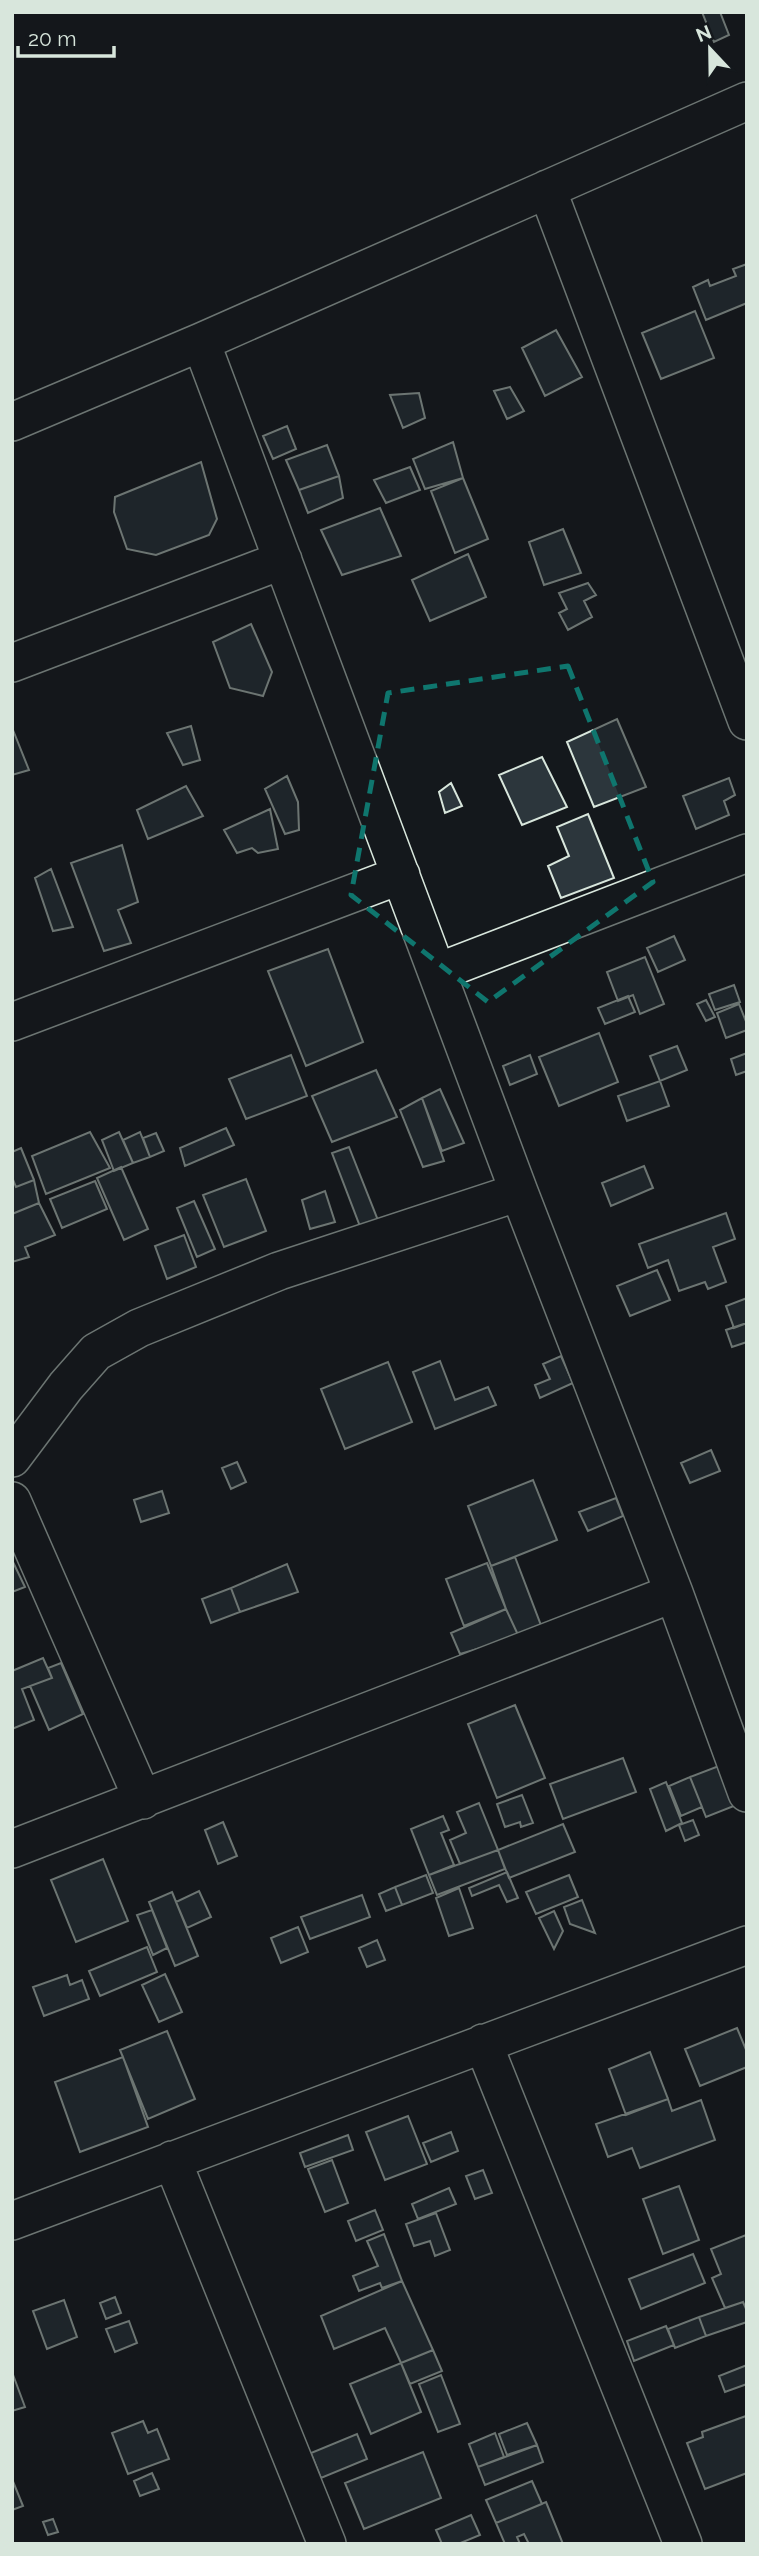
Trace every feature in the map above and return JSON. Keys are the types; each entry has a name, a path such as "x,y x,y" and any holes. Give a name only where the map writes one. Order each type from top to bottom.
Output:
{"street":[{"path":"12,422 201,342 747,101"},
{"path":"547,190 747,721"},
{"path":"201,342 519,1192 674,1593 747,1793"},
{"path":"12,663 283,561"},
{"path":"438,972 747,853"},
{"path":"12,1022 401,875"},
{"path":"12,1458 66,1386 96,1352 139,1328 279,1271 519,1192"},
{"path":"12,1501 143,1800"},
{"path":"12,1849 674,1593"},
{"path":"12,2221 747,1945"},
{"path":"483,2043 683,2544"},
{"path":"172,2160 327,2544"}],"highlighted area":[{"path":"568,666 653,882 488,1002 351,895 388,693"}],"building":[{"path":"702,12 720,12 729,35 714,42"},
{"path":"747,264 747,303 706,320 693,287 708,280 710,286 736,276 733,269"},
{"path":"695,311 714,358 661,379 642,333"},
{"path":"556,330 582,377 545,396 522,348"},
{"path":"510,387 524,411 507,419 494,391"},
{"path":"419,393 425,418 403,428 390,395"},
{"path":"287,426 296,449 273,459 263,436"},
{"path":"453,442 463,478 425,489 413,459"},
{"path":"327,445 339,476 299,490 286,460"},
{"path":"201,462 217,519 209,535 156,555 127,549 114,512 115,497"},
{"path":"410,467 420,490 386,503 374,480"},
{"path":"339,476 343,498 308,513 299,490"},
{"path":"463,478 488,539 455,553 431,491"},
{"path":"380,508 401,556 342,575 321,530"},
{"path":"563,529 581,573 544,585 529,542"},
{"path":"468,554 486,597 430,621 412,580"},
{"path":"588,583 596,595 584,601 592,617 568,630 559,613 567,609 559,593"},
{"path":"251,624 272,672 263,696 230,688 213,642"},
{"path":"617,719 646,787 594,807 567,742"},
{"path":"191,726 200,760 183,765 167,733"},
{"path":"12,730 29,770 12,775"},
{"path":"542,757 567,807 522,825 499,775"},
{"path":"287,776 298,802 299,830 285,834 265,789"},
{"path":"729,778 735,795 724,801 729,815 696,829 683,796"},
{"path":"451,783 462,806 445,813 439,792"},
{"path":"186,786 203,816 148,839 137,810"},
{"path":"270,809 278,849 258,853 252,848 237,853 224,830"},
{"path":"588,814 614,878 561,898 548,866 569,856 557,827"},
{"path":"122,845 138,902 118,910 131,943 104,951 71,863"},
{"path":"51,869 73,927 53,931 35,878"},
{"path":"674,936 685,960 658,972 647,948"},
{"path":"328,949 363,1042 306,1066 268,971"},
{"path":"645,957 664,1004 640,1014 633,995 618,1001 607,972"},
{"path":"734,985 740,1002 715,1010 709,994"},
{"path":"628,996 635,1012 605,1024 598,1008"},
{"path":"706,1000 715,1017 706,1021 697,1004"},
{"path":"739,1004 747,1030 726,1038 717,1013"},
{"path":"599,1033 618,1082 559,1106 539,1057"},
{"path":"677,1046 687,1070 660,1081 650,1056"},
{"path":"747,1053 747,1071 736,1075 731,1059"},
{"path":"291,1055 307,1096 246,1119 229,1079"},
{"path":"530,1055 537,1074 510,1085 503,1066"},
{"path":"376,1070 397,1117 332,1142 312,1096"},
{"path":"660,1081 669,1106 627,1121 618,1096"},
{"path":"440,1089 464,1143 442,1151 422,1098"},
{"path":"422,1098 444,1161 423,1167 400,1110"},
{"path":"226,1128 234,1145 185,1166 180,1148"},
{"path":"90,1132 110,1168 46,1194 32,1156"},
{"path":"119,1132 133,1163 114,1171 102,1140"},
{"path":"140,1132 150,1157 133,1163 123,1140"},
{"path":"156,1133 164,1151 150,1157 143,1138"},
{"path":"349,1147 379,1223 361,1229 332,1153"},
{"path":"21,1148 34,1180 16,1187 12,1177 12,1152"},
{"path":"644,1166 653,1188 611,1206 602,1183"},
{"path":"121,1167 148,1229 124,1240 97,1178"},
{"path":"12,1177 16,1187 34,1180 39,1203 12,1214"},
{"path":"246,1179 266,1231 224,1247 203,1195"},
{"path":"95,1181 107,1209 62,1228 50,1199"},
{"path":"325,1191 335,1222 310,1229 302,1200"},
{"path":"194,1201 215,1249 197,1257 177,1208"},
{"path":"39,1203 55,1235 25,1247 29,1257 12,1262 12,1214"},
{"path":"726,1213 735,1239 713,1247 726,1282 708,1289 705,1282 679,1291 668,1260 648,1268 639,1244"},
{"path":"184,1235 196,1267 167,1279 155,1246"},
{"path":"657,1270 670,1300 630,1316 617,1286"},
{"path":"747,1298 747,1323 734,1328 726,1306"},
{"path":"747,1323 747,1342 732,1347 726,1330"},
{"path":"561,1356 573,1383 540,1398 535,1385 550,1379 543,1364"},
{"path":"440,1361 455,1400 488,1387 496,1405 435,1429 413,1372"},
{"path":"388,1362 412,1422 345,1449 321,1389"},
{"path":"711,1450 720,1471 690,1483 681,1463"},
{"path":"237,1462 246,1482 231,1489 222,1468"},
{"path":"533,1480 557,1540 491,1566 468,1506"},
{"path":"162,1491 169,1513 141,1522 134,1500"},
{"path":"616,1498 623,1516 588,1531 579,1512"},
{"path":"515,1557 542,1628 519,1637 491,1566"},
{"path":"12,1560 25,1587 12,1592"},
{"path":"487,1563 506,1609 464,1626 446,1579"},
{"path":"287,1564 298,1592 240,1612 231,1588"},
{"path":"231,1588 240,1612 211,1623 202,1599"},
{"path":"506,1609 519,1637 460,1654 451,1633"},
{"path":"43,1658 52,1678 22,1689 34,1720 12,1729 12,1671"},
{"path":"61,1663 83,1714 49,1730 30,1686 52,1678 48,1668"},
{"path":"515,1705 545,1778 497,1798 468,1724"},
{"path":"623,1758 636,1792 563,1819 550,1784"},
{"path":"724,1764 739,1804 706,1817 690,1777"},
{"path":"690,1777 702,1807 681,1816 669,1786"},
{"path":"666,1782 682,1823 666,1831 650,1789"},
{"path":"522,1795 533,1823 521,1827 520,1822 505,1827 497,1804"},
{"path":"479,1803 498,1850 460,1864 450,1840 466,1833 457,1812"},
{"path":"443,1816 449,1830 441,1833 454,1865 429,1875 411,1829"},
{"path":"693,1820 699,1835 685,1841 679,1825"},
{"path":"223,1822 237,1856 218,1864 205,1830"},
{"path":"563,1824 575,1852 509,1878 498,1850"},
{"path":"498,1850 505,1869 437,1895 429,1875"},
{"path":"103,1859 128,1921 76,1942 51,1880"},
{"path":"507,1872 518,1898 507,1902 499,1885 472,1896 469,1888"},
{"path":"426,1875 433,1893 402,1905 395,1887"},
{"path":"569,1875 578,1897 536,1914 526,1892"},
{"path":"395,1887 402,1905 386,1911 379,1894"},
{"path":"459,1888 473,1928 449,1936 436,1898"},
{"path":"199,1891 211,1917 187,1928 176,1902"},
{"path":"172,1892 198,1956 175,1966 149,1902"},
{"path":"362,1895 370,1917 310,1939 301,1917"},
{"path":"582,1900 595,1933 570,1924 564,1907"},
{"path":"152,1910 167,1948 153,1955 137,1915"},
{"path":"554,1911 563,1931 554,1949 539,1918"},
{"path":"298,1927 308,1952 281,1963 271,1938"},
{"path":"377,1940 385,1960 367,1967 359,1948"},
{"path":"147,1947 157,1972 100,1996 89,1971"},
{"path":"165,1974 182,2012 159,2022 142,1985"},
{"path":"67,1975 70,1985 82,1980 89,1999 44,2016 33,1987"},
{"path":"737,2028 747,2052 747,2067 700,2086 685,2049"},
{"path":"167,2031 195,2099 148,2119 120,2050"},
{"path":"650,2052 668,2099 626,2115 609,2069"},
{"path":"123,2057 148,2127 80,2152 55,2082"},
{"path":"668,2099 672,2111 701,2100 715,2140 640,2168 632,2148 608,2157 596,2124"},
{"path":"408,2116 427,2164 385,2180 366,2132"},
{"path":"451,2132 458,2151 431,2162 423,2143"},
{"path":"348,2135 353,2150 305,2167 300,2153"},
{"path":"332,2160 348,2203 325,2212 308,2169"},
{"path":"483,2170 492,2193 475,2199 466,2176"},
{"path":"679,2186 699,2240 663,2254 643,2199"},
{"path":"449,2188 456,2204 418,2219 412,2204"},
{"path":"375,2210 383,2230 356,2241 348,2221"},
{"path":"436,2213 450,2250 435,2256 430,2241 414,2246 406,2224"},
{"path":"384,2234 402,2281 382,2288 380,2283 359,2291 353,2276 378,2266 367,2241"},
{"path":"746,2235 747,2311 743,2302 725,2308 712,2278 721,2274 711,2249"},
{"path":"693,2254 705,2283 641,2309 629,2279"},
{"path":"402,2281 433,2350 401,2363 385,2328 334,2349 321,2316"},
{"path":"115,2297 121,2313 106,2319 100,2303"},
{"path":"64,2300 77,2337 47,2349 33,2311"},
{"path":"743,2302 747,2311 747,2322 706,2336 699,2317"},
{"path":"699,2317 706,2336 675,2348 668,2329"},
{"path":"129,2321 137,2343 115,2352 106,2329"},
{"path":"666,2326 674,2345 634,2361 627,2341"},
{"path":"433,2350 442,2371 410,2384 401,2363"},
{"path":"401,2363 421,2412 371,2434 350,2384"},
{"path":"747,2365 747,2384 725,2392 719,2376"},
{"path":"12,2372 25,2407 12,2411"},
{"path":"441,2375 460,2424 438,2432 419,2384"},
{"path":"746,2416 747,2473 705,2489 687,2443 703,2437 702,2432"},
{"path":"143,2421 148,2433 157,2429 169,2459 128,2474 112,2433"},
{"path":"527,2423 537,2445 507,2455 499,2434"},
{"path":"495,2433 504,2457 478,2467 469,2444"},
{"path":"357,2434 367,2459 321,2478 311,2453"},
{"path":"537,2445 543,2462 485,2485 478,2467"},
{"path":"423,2452 441,2498 364,2529 345,2483"},
{"path":"152,2473 159,2489 140,2496 134,2481"},
{"path":"12,2479 23,2506 12,2510"},
{"path":"532,2481 542,2504 496,2523 486,2500"},
{"path":"546,2502 563,2544 529,2544 524,2534 517,2537 520,2544 505,2544 496,2523"},
{"path":"471,2515 480,2535 458,2544 442,2544 436,2530"},
{"path":"53,2519 58,2532 48,2535 43,2522"}]}
